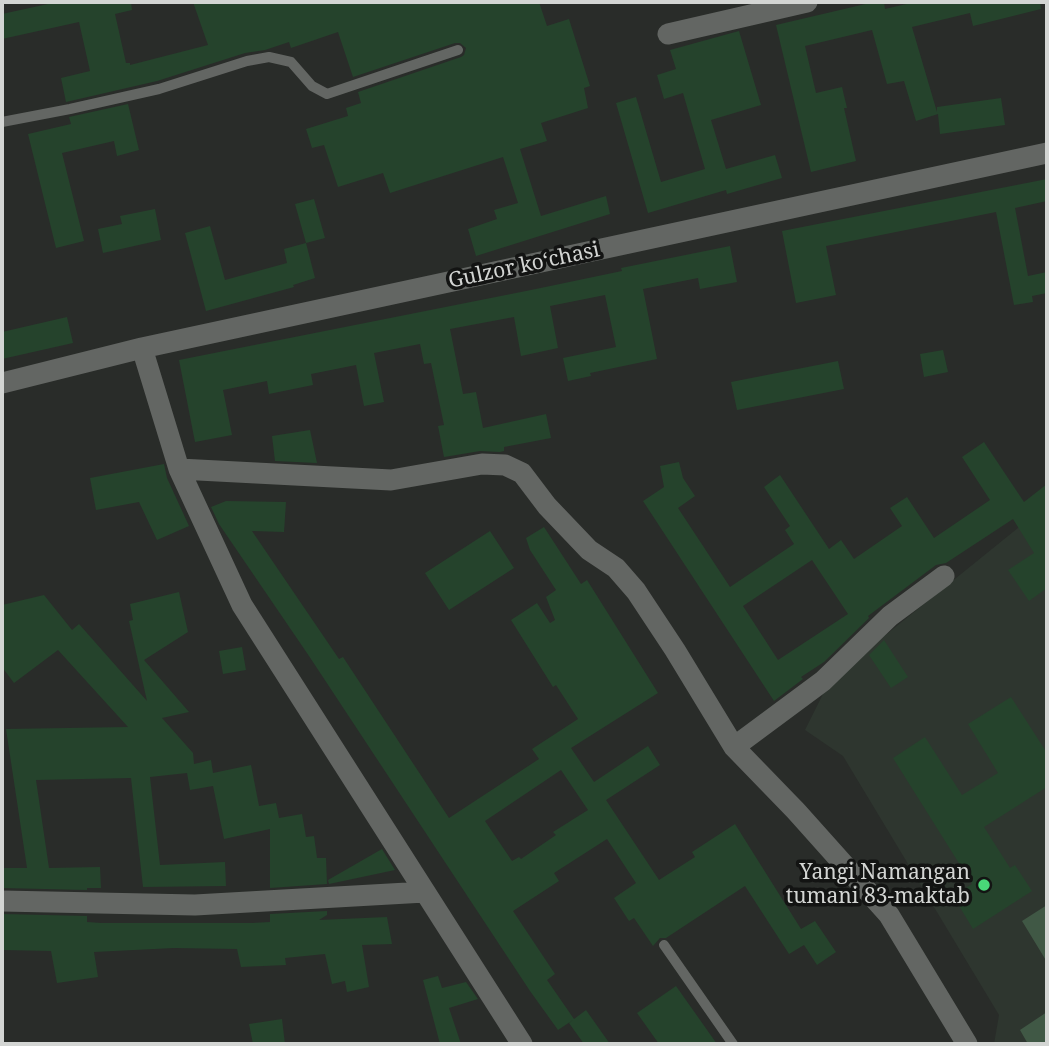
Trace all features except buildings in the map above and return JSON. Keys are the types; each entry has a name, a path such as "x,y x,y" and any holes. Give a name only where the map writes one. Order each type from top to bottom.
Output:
{"street":[{"path":"668,34 807,2"},
{"name":"Gulzor koʻchasi","path":"2,383 142,348 1047,153"},
{"path":"142,348 179,469 242,605 522,1044"},
{"path":"179,469 391,480 482,464 505,465 522,473 547,506 589,550 616,568 636,591 734,747 796,811 889,915 967,1044"},
{"path":"734,747 823,681 890,616 944,576"},
{"path":"2,901 195,905 425,892"}],"lane":[{"path":"2,122 159,89 247,61 269,57 291,62 312,86 327,94 458,50"},
{"path":"664,944 733,1044"}],"shaded area":[{"name":"Yangi Namangan tumani 83-maktab","path":"1034,515 1047,537 1047,1044 994,1044 999,1015 843,756 805,730 830,680"}],"green space":[{"path":"1047,905 1047,962 1022,921"},
{"path":"1047,1012 1047,1044 1028,1044 1020,1030"}],"place":[{"name":"Yangi Namangan tumani 83-maktab","path":"984,885"}]}
